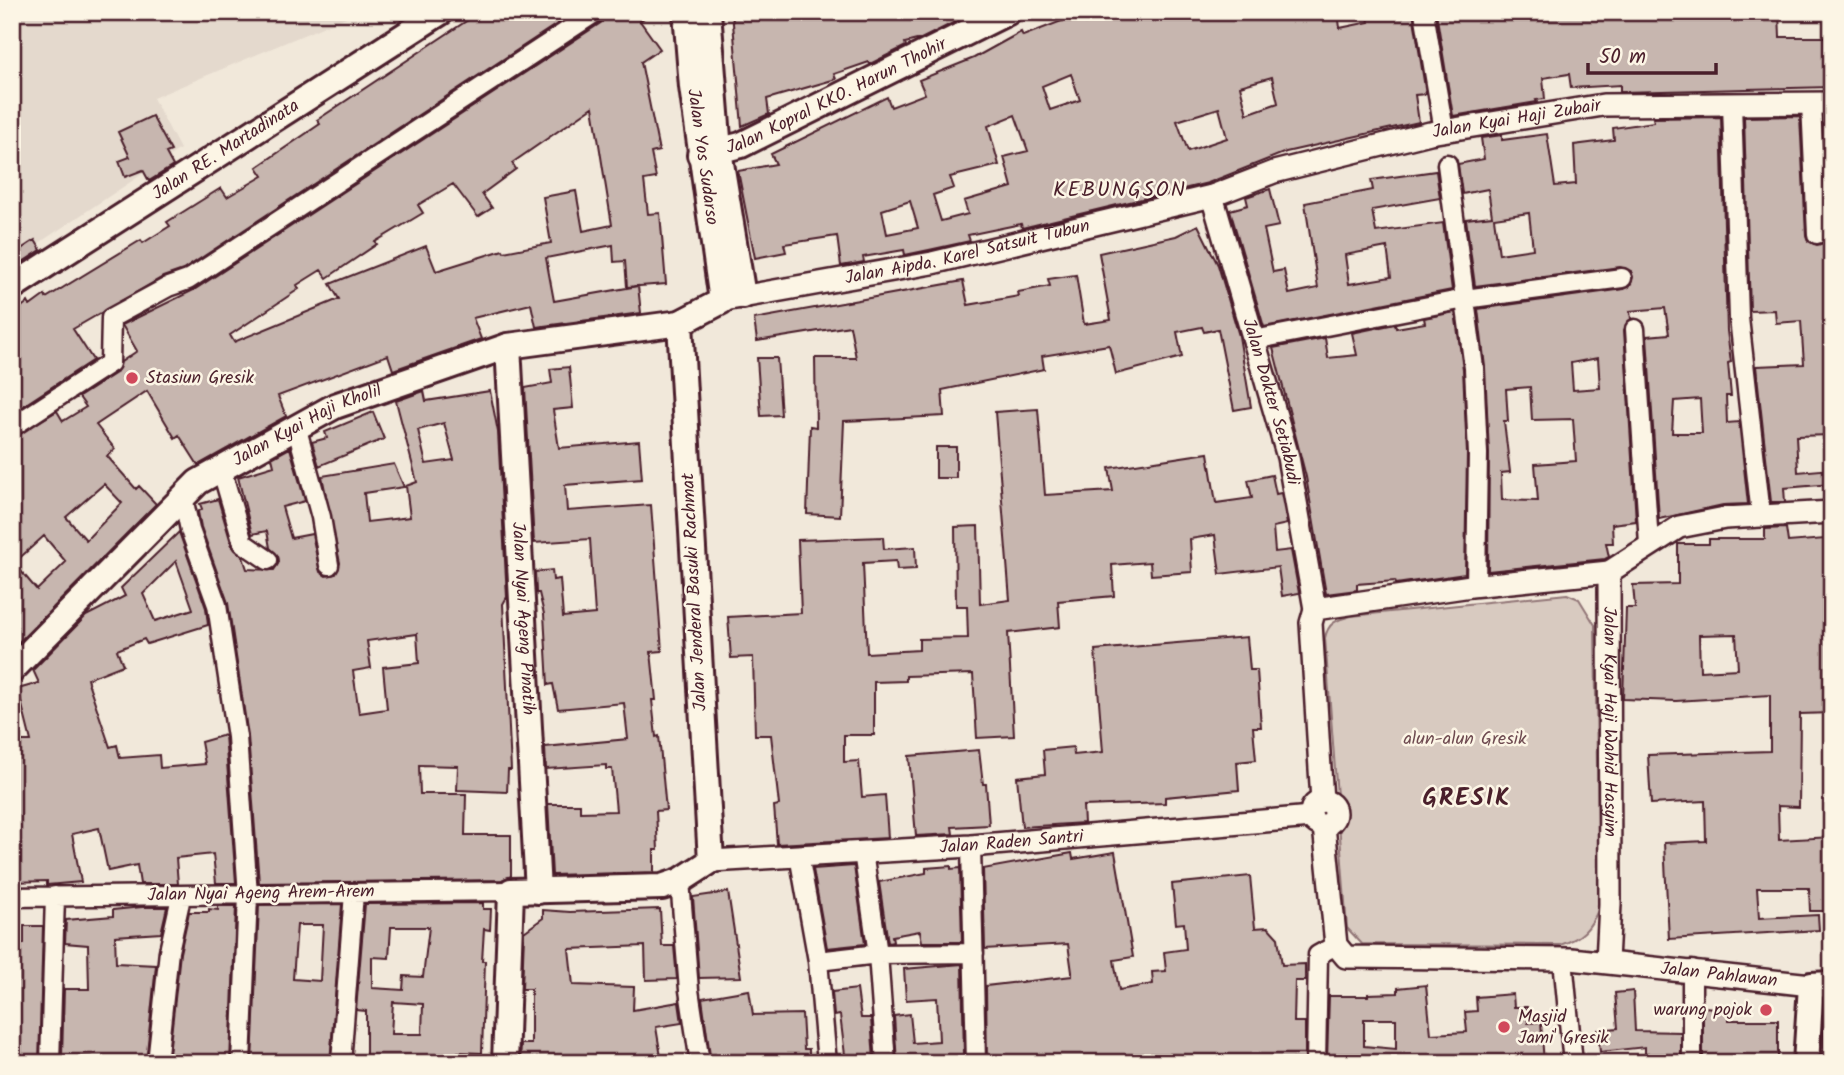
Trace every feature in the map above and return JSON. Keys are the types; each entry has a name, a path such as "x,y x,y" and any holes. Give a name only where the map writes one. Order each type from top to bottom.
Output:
{"main road":[{"name":"Jalan RE. Martadinata","path":"12,287 441,12"},
{"name":"Jalan Yos Sudarso","path":"686,12 732,298"},
{"name":"Jalan Yos Sudarso","path":"708,12 710,153"},
{"name":"Jalan Kopral KKO. Harun Thohir","path":"710,153 741,145 1007,12"},
{"path":"680,323 732,298"},
{"name":"Jalan Kyai Haji Kholil","path":"12,670 198,482 296,426 335,406 508,346 680,323"},
{"name":"Jalan Jenderal Basuki Rachmat","path":"680,323 711,861"},
{"name":"Jalan Nyai Ageng Pinatih","path":"508,346 538,891"},
{"path":"505,1063 510,891 662,887 680,881 711,861"},
{"path":"1806,1063 1822,984"}],"street":[{"path":"12,426 110,363 111,318 168,287 188,280 596,12"},
{"path":"1424,12 1444,131"},
{"path":"1817,234 1821,103"},
{"name":"Jalan Kyai Haji Zubair","path":"1212,196 1274,172 1444,131 1603,105 1821,103"},
{"path":"1732,104 1739,318 1761,515"},
{"path":"1447,164 1474,368 1478,454 1476,586"},
{"name":"Jalan Aipda. Karel Satsuit Tubun","path":"732,298 932,263 1212,196"},
{"name":"Jalan Dokter Setiabudi","path":"1212,196 1288,457 1315,609"},
{"path":"1254,341 1465,299 1622,278"},
{"path":"1635,329 1649,544"},
{"path":"296,426 321,517 329,565"},
{"path":"221,468 243,543 268,560"},
{"path":"183,497 190,530 217,605 237,737 248,895 241,1063"},
{"path":"1607,961 1353,959 1340,952 1336,946 1319,815 1311,623 1315,609 1476,586 1609,572 1679,527 1724,517 1832,512"},
{"name":"Jalan Kyai Haji Wahid Hasyim","path":"1607,961 1610,904 1609,572"},
{"name":"Jalan Raden Santri","path":"711,861 971,846 1319,815"},
{"path":"971,846 976,1063"},
{"path":"863,852 878,954 887,1063"},
{"path":"799,855 818,961 827,1063"},
{"path":"680,881 689,990 700,1063"},
{"name":"Jalan Nyai Ageng Arem-Arem","path":"12,897 510,891"},
{"path":"341,1063 354,892"},
{"path":"50,1063 55,896"},
{"path":"157,1063 169,951 181,897"},
{"path":"1316,1063 1318,955 1336,946"},
{"path":"818,961 878,954 974,953"},
{"path":"1563,960 1573,1063"},
{"name":"Jalan Pahlawan","path":"1607,961 1822,984"},
{"path":"1692,970 1692,1063"}],"shaded area":[{"path":"12,12 358,12 153,98 180,149 12,261"}],"green space":[{"name":"alun-alun Gresik","path":"1567,594 1579,599 1595,625 1599,908 1592,922 1580,936 1560,945 1362,944 1347,928 1325,638 1328,629 1337,621 1351,616"}],"building":[{"path":"480,12 575,12 183,270 163,277 73,329 93,360 12,413 12,314 28,302 30,306 45,295 46,298 141,240 143,243 170,226 167,222 221,188 227,197 263,176 257,167 320,124 317,120"},
{"path":"607,12 652,12 640,21 660,49 641,62 659,151 651,153 656,178 644,180 648,214 660,213 666,284 638,286 641,313 536,327 531,304 473,318 481,339 393,370 388,355 278,396 286,416 198,465 179,435 175,438 147,391 96,425 115,449 107,456 136,489 139,486 156,504 12,649 12,438 57,411 63,421 86,407 79,397 116,373 121,362 137,351 122,325 194,290 602,22","holes":["593,107 612,225 583,231 576,191 543,197 551,243 504,252 503,250 436,271 426,246 330,284 339,299 234,342 230,335 299,289 297,285 321,270 327,278 377,244 375,242 423,213 418,205 453,184 478,217 492,208 482,194 516,169 512,163","613,245 614,262 625,261 627,287 636,286 554,301 546,258","104,484 122,503 86,540 66,517","44,536 66,562 37,590 14,563"]},
{"path":"732,12 957,12 959,20 921,39 905,43 906,46 870,64 869,62 834,74 836,79 767,99 769,114 742,126"},
{"path":"1114,12 1160,12 1163,20 1188,12 1304,12 1305,15 1338,12 1340,28 1369,22 1367,12 1413,12 1426,94 1415,95 1419,122 1286,152 1208,183 1022,228 1021,224 968,235 970,241 905,255 904,250 863,257 864,262 841,266 837,236 784,244 786,252 755,258 738,171 776,164 771,154 887,97 891,107 925,94 919,80 974,58 1021,32 1023,36 1082,13 1086,23","holes":["1071,74 1080,100 1050,110 1042,86","1272,77 1278,103 1247,114 1240,86","1219,108 1227,138 1188,151 1177,121","1015,115 1028,151 1004,157 1012,187 964,201 968,214 941,221 933,195 954,188 950,177 999,165 988,126","910,201 918,228 887,234 882,210"]},
{"path":"1436,12 1779,12 1780,37 1832,37 1832,87 1620,92 1620,85 1571,88 1569,74 1543,78 1545,99 1536,100 1537,102 1453,116"},
{"path":"152,116 171,151 166,153 173,166 149,181 143,170 125,177 119,161 130,157 118,132"},
{"path":"1800,116 1806,235 1808,241 1817,245 1824,243 1828,234 1823,117 1832,116 1832,435 1796,436 1798,472 1832,469 1832,484 1784,488 1785,502 1771,502 1756,366 1804,364 1801,321 1776,323 1775,310 1750,311 1744,117"},
{"path":"1721,117 1727,331 1731,362 1728,363 1731,396 1726,396 1727,423 1739,422 1748,504 1723,505 1659,519 1647,336 1669,334 1665,308 1630,311 1631,319 1624,330 1636,521 1612,524 1613,543 1606,543 1609,557 1605,559 1488,571 1489,454 1485,367 1478,309 1624,289 1629,287 1633,277 1631,271 1620,267 1475,286 1466,219 1492,216 1488,189 1462,194 1458,164 1484,159 1481,138 1502,135 1502,140 1547,134 1555,186 1576,184 1574,145 1614,140 1613,128 1654,122 1653,118","holes":["1529,213 1533,249 1499,254 1494,218","1598,358 1600,388 1573,390 1571,363","1530,387 1532,420 1573,419 1576,461 1535,464 1538,501 1502,500 1501,473 1510,472 1504,421 1508,421 1506,389","1700,399 1702,433 1672,433 1674,401"]},
{"path":"1436,171 1440,198 1372,210 1376,232 1443,223 1452,290 1264,327 1230,210 1248,205 1246,197 1270,189 1279,226 1264,229 1273,272 1284,270 1289,294 1318,288 1305,203 1373,190 1371,180","holes":["1387,247 1391,277 1349,284 1345,255"]},
{"path":"1198,225 1218,265 1239,336 1251,407 1234,410 1218,329 1204,332 1202,327 1177,332 1182,357 1116,374 1109,345 1042,356 1044,369 942,390 944,416 844,421 840,516 807,514 810,426 816,427 815,358 856,358 850,326 757,341 754,319 963,281 968,305 1019,296 1018,292 1050,286 1048,279 1076,275 1084,324 1111,320 1099,253 1176,236"},
{"path":"35,240 41,250 18,265 12,255"},
{"path":"1455,312 1463,369 1467,454 1465,574 1396,584 1395,581 1357,584 1357,590 1326,594 1306,477 1273,348 1325,338 1328,358 1357,355 1352,333 1395,324 1396,328 1425,323 1424,318"},
{"path":"757,358 777,358 781,415 761,416"},
{"path":"569,367 573,408 553,410 559,448 639,441 642,479 565,485 567,511 651,505 662,651 651,652 656,700 652,700 656,737 659,736 666,810 656,811 658,850 654,850 654,872 552,875 548,804 580,804 580,812 616,811 612,769 606,769 606,765 546,769 545,747 628,739 624,703 558,709 553,684 548,685 544,614 539,593 536,593 535,572 552,570 553,580 560,579 563,617 595,614 590,539 534,543 525,388 552,383 550,369"},
{"path":"424,391 426,401 490,391 498,432 507,597 503,604 511,770 508,770 507,792 457,790 458,766 419,765 420,794 466,794 465,835 511,835 511,876 502,880 259,883 248,736 228,603 201,527 198,512 202,509 200,504 218,499 232,546 243,557 247,569 274,570 279,562 278,556 270,548 267,531 252,534 238,477 274,466 272,458 290,448 305,501 282,507 291,538 312,534 320,572 326,576 336,574 340,563 322,476 394,464 404,487 364,493 367,522 410,517 406,486 417,482 396,401","holes":["444,423 454,460 426,464 418,430","417,634 419,663 383,667 387,709 359,713 353,671 371,668 367,641"]},
{"path":"1038,409 1045,495 1113,491 1109,468 1208,453 1216,503 1252,498 1248,480 1272,475 1276,494 1281,493 1287,524 1273,527 1275,552 1291,550 1299,593 1282,596 1278,567 1220,574 1215,535 1190,539 1192,572 1151,575 1150,562 1112,565 1114,596 1058,601 1060,627 1008,633 1014,736 977,738 973,674 906,676 906,681 874,682 874,735 844,735 844,762 859,761 862,797 885,795 888,838 777,844 774,806 779,805 771,735 755,735 753,657 731,658 728,617 801,613 798,540 883,537 884,549 915,547 916,569 897,570 896,561 863,563 867,653 919,650 919,639 968,638 967,606 956,606 955,527 978,526 980,604 1010,600 995,412"},
{"path":"373,412 384,439 319,466 312,442 327,438 325,432"},
{"path":"936,447 956,447 956,478 936,478"},
{"path":"1786,528 1788,542 1825,539 1828,578 1832,578 1832,713 1800,714 1799,807 1778,806 1779,840 1832,837 1832,911 1810,911 1809,888 1757,888 1759,918 1818,915 1819,930 1669,939 1664,843 1706,841 1705,801 1651,804 1648,755 1770,751 1770,695 1676,701 1623,699 1626,608 1635,608 1633,585 1678,584 1678,544 1709,544 1709,539 1765,539 1765,529","holes":["1736,634 1738,669 1700,671 1699,635"]},
{"path":"179,532 206,608 208,625 147,644 144,639 117,650 123,665 87,679 110,747 117,745 120,758 159,755 160,768 205,764 201,742 225,735 236,883 216,883 213,854 176,858 178,884 140,884 137,865 108,871 99,828 72,834 81,882 47,885 47,881 12,882 12,741 31,741 18,689 39,683 33,670 86,616 125,596 121,588","holes":["176,561 193,609 155,621 143,594"]},
{"path":"1247,637 1250,670 1257,670 1261,727 1253,727 1256,760 1237,762 1239,790 1165,797 1165,803 1083,806 1084,823 1022,827 1017,777 1045,774 1043,750 1073,747 1074,755 1103,752 1095,650"},
{"path":"979,750 983,784 986,784 989,825 952,827 953,834 916,836 909,756"},
{"path":"1115,852 1133,957 1114,960 1119,990 1153,984 1152,972 1166,971 1164,952 1186,949 1184,923 1176,924 1172,884 1250,876 1255,928 1268,927 1278,938 1282,965 1305,964 1305,981 1295,981 1294,1022 1305,1022 1305,1060 1241,1058 1241,1063 1221,1063 1220,1056 1186,1059 1186,1063 987,1063 986,986 1072,976 1072,972 1068,944 985,949 983,869 1072,853 1073,859"},
{"path":"854,866 865,944 827,948 813,869"},
{"path":"951,866 951,869 960,868 962,942 922,942 920,931 892,936 893,942 888,943 879,882 926,873 926,868"},
{"path":"728,892 741,977 699,978 693,897"},
{"path":"483,903 483,909 491,909 490,930 484,929 482,961 485,961 482,1053 458,1052 457,1063 366,1063 366,1011 356,1010 365,904","holes":["391,927 429,927 423,977 404,976 403,990 372,988 372,957 389,958","393,1002 423,1004 422,1034 391,1034"]},
{"path":"342,904 330,1063 252,1063 259,905","holes":["297,925 323,925 320,981 293,979"]},
{"path":"218,906 236,906 230,1063 168,1063 180,953 189,912 209,912 209,909 218,910"},
{"path":"167,907 161,933 115,936 116,963 156,965 146,1063 90,1063 91,1057 62,1056 64,989 89,989 88,945 65,943 66,920 113,916 113,910"},
{"path":"660,909 662,946 674,946 677,979 646,980 645,946 569,949 573,985 634,987 633,1010 679,1002 682,1023 656,1027 662,1063 611,1063 611,1060 520,1063 521,1044 531,1044 531,989 522,989 524,932 543,918 543,910 570,912"},
{"path":"24,926 43,926 39,1063 12,1063 12,944 24,944"},
{"path":"962,964 964,1056 938,1057 938,1063 897,1063 894,1016 910,1014 913,1043 939,1041 937,998 906,1000 904,969"},
{"path":"1426,985 1431,1034 1467,1032 1465,1012 1477,1011 1476,997 1513,994 1514,1007 1527,1007 1528,1023 1541,1022 1544,1063 1327,1061 1329,996 1398,993 1398,988","holes":["1364,1019 1396,1019 1396,1049 1364,1046"]},
{"path":"857,989 861,1018 871,1018 874,1060 846,1063 840,1015 834,1016 832,992"},
{"path":"749,990 753,1015 802,1014 804,1049 809,1049 809,1063 711,1063 702,998"},
{"path":"1633,991 1635,1031 1681,1032 1681,1058 1672,1057 1672,1063 1645,1063 1645,1047 1600,1052 1598,1030 1618,1028 1615,993"},
{"path":"1703,1007 1729,1009 1729,1020 1778,1020 1778,1063 1703,1060"},
{"path":"1832,1021 1832,1063 1821,1063 1824,1022"}],"place":[{"name":"Stasiun Gresik","path":"132,378"},
{"name":"warung pojok","path":"1766,1010"},
{"name":"Masjid Jami' Gresik","path":"1504,1027"}],"district":[{"name":"KEBUNGSON","path":"1120,190"},
{"name":"GRESIK","path":"1467,798"}]}
